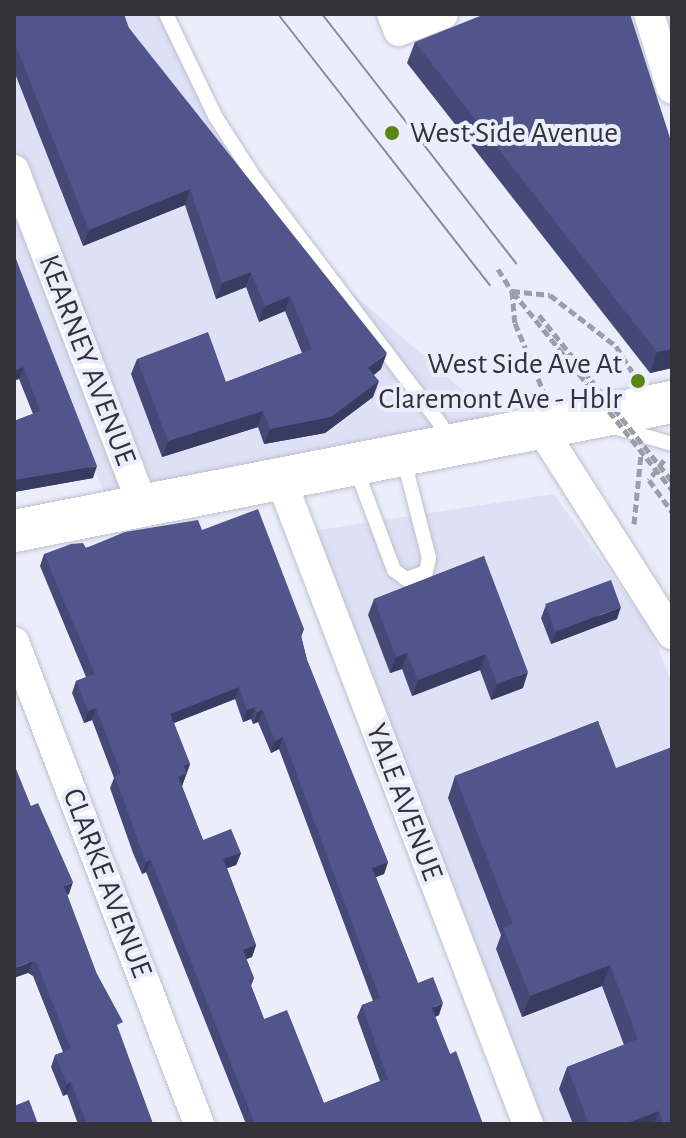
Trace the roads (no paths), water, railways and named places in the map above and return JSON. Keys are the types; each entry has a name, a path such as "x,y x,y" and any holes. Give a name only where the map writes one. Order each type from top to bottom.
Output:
{"main road":[{"path":"14,531 445,448 544,415 590,419 655,392"}],"street":[{"path":"392,14 399,31 443,14"},
{"path":"649,14 672,89"},
{"name":"KEARNEY AVENUE","path":"14,170 143,506"},
{"path":"544,415 672,634"},
{"name":"YALE AVENUE","path":"281,480 528,1124"},
{"name":"CLARKE AVENUE","path":"14,642 199,1124"}],"lane":[{"path":"166,14 215,116 255,178 441,425 445,448"},
{"path":"590,419 672,444"},
{"path":"354,465 394,570 406,579 426,572 429,558 403,456"}],"tram line":[{"path":"278,14 490,285"},
{"path":"322,14 516,263"}],"place":[{"name":"West Side Avenue","path":"392,133"},
{"name":"West Side Ave At Claremont Ave - Hblr","path":"638,381"}]}
